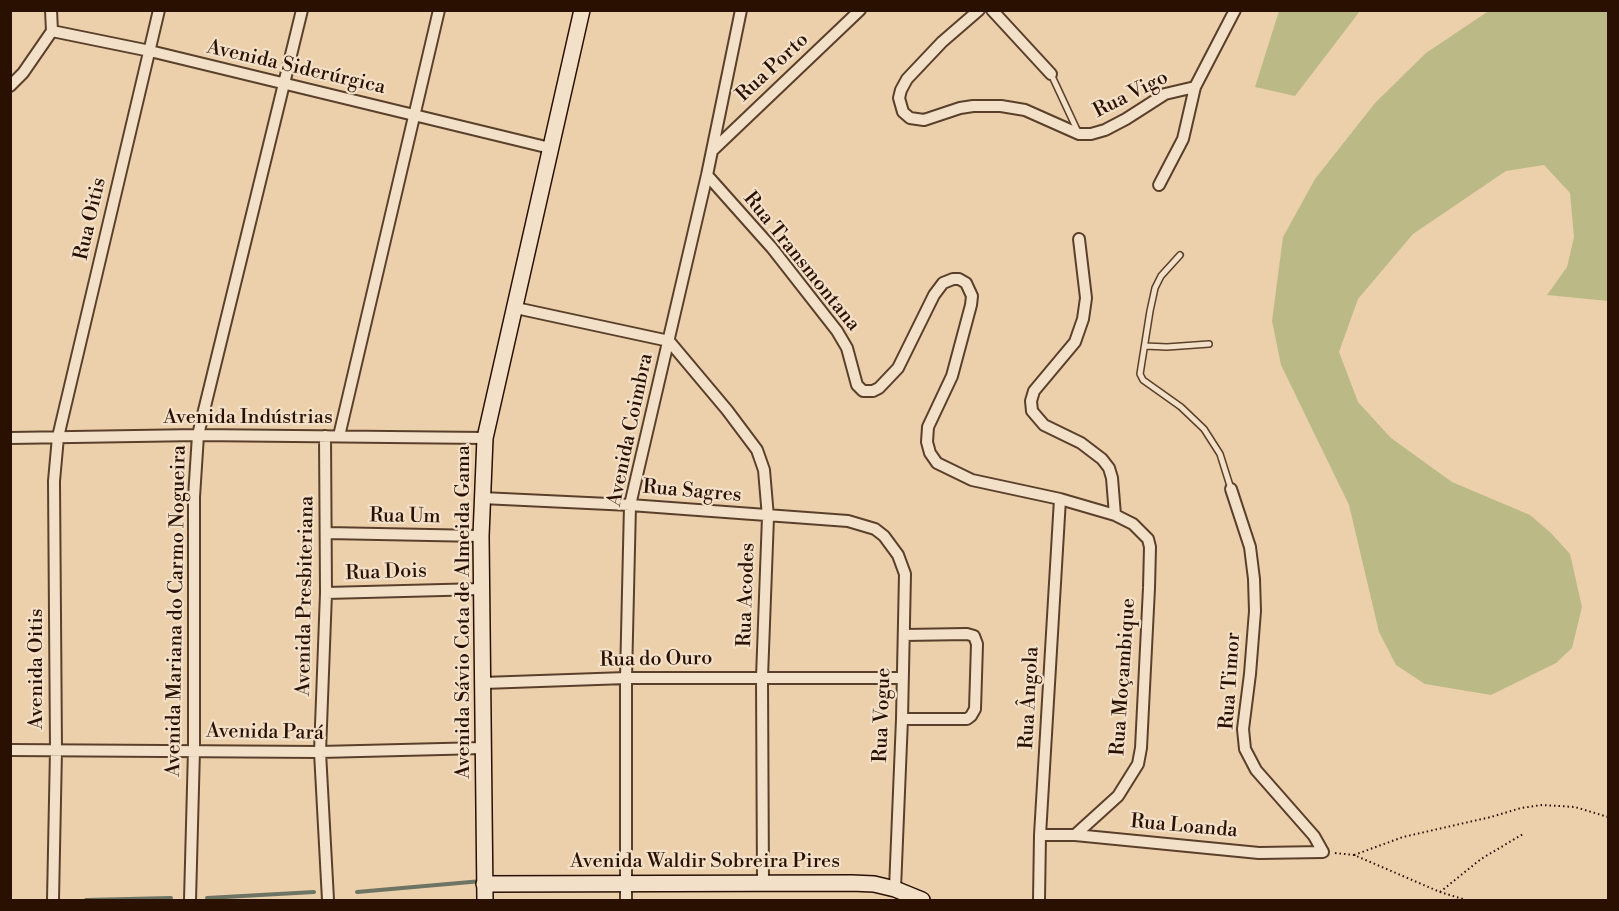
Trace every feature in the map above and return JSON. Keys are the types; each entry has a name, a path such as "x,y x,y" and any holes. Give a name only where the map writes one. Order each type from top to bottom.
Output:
{"street":[{"path":"10,86 23,73 52,31 51,10"},
{"name":"Rua Oitis","path":"58,437 159,10"},
{"name":"Avenida Mariana do Carmo Nogueira","path":"190,900 194,750 194,497 198,435 302,10"},
{"path":"339,436 439,10"},
{"name":"Avenida Sávio Cota de Almeida Gama","path":"485,900 481,536 485,438 582,10"},
{"name":"Avenida Coimbra","path":"626,900 626,678 630,505 707,175 741,10"},
{"name":"Rua Vigo","path":"979,10 942,42 907,79 899,98 903,112 910,118 924,120 960,108 1001,106 1025,110 1079,134 1090,134 1105,130 1165,94 1195,87"},
{"path":"992,10 1051,74"},
{"path":"1159,185 1183,139 1195,87 1235,10"},
{"name":"Rua Porto","path":"712,151 854,12"},
{"name":"Avenida Siderúrgica","path":"52,31 150,51 550,148"},
{"name":"Rua Transmontana","path":"707,175 772,248 837,331 847,348 857,385 863,392 873,392 898,369 934,295 943,283 953,279 966,283 972,296 971,306 952,376 928,427 927,442 930,453 937,463 972,480 1060,498"},
{"path":"1079,239 1086,298 1083,319 1075,342 1034,391 1031,401 1032,411 1044,425 1081,444 1102,459 1109,468 1112,478 1114,514"},
{"path":"516,308 669,341"},
{"name":"Rua Acodes","path":"669,341 757,450 764,470 768,517 762,676 763,882"},
{"name":"Avenida Indústrias","path":"10,438 198,435 485,438"},
{"name":"Avenida Presbiteriana","path":"325,436 327,533 321,752 328,900"},
{"name":"Avenida Oitis","path":"53,900 56,750 54,481 58,437"},
{"name":"Rua Timor","path":"1232,489 1250,547 1254,579 1250,674 1243,729 1245,749 1256,770 1314,836 1323,852"},
{"name":"Rua Sagres","path":"482,498 630,505 768,517 848,521 875,529 892,545"},
{"name":"Rua Moçambique","path":"1060,498 1114,514 1141,530 1148,538 1150,547 1141,748 1134,771 1118,796 1075,835"},
{"name":"Rua Ângola","path":"1039,900 1040,835 1060,498"},
{"name":"Rua Um","path":"327,533 481,536"},
{"name":"Rua Vogue","path":"892,545 903,565 905,574 895,889"},
{"name":"Rua Dois","path":"326,593 482,589"},
{"path":"902,718 967,719 971,717 975,709 977,644 974,636 967,634 903,635"},
{"name":"Rua do Ouro","path":"483,683 762,676 902,678"},
{"name":"Avenida Pará","path":"10,750 321,752 483,748"},
{"name":"Rua Loanda","path":"1040,835 1075,835 1259,853 1323,852"},
{"name":"Avenida Waldir Sobreira Pires","path":"484,884 852,883 874,884 895,889 922,900"}],"lane":[{"path":"1051,74 1079,134"},
{"path":"1180,255 1161,276 1155,288 1140,374 1143,380 1188,412 1204,429 1220,454 1232,489"},
{"path":"1145,346 1209,344"}],"path":[{"path":"1354,855 1403,837 1532,806 1575,807 1608,817"},
{"path":"1440,892 1481,859 1523,834"},
{"path":"1323,852 1354,855 1440,892 1466,900"}],"shaded area":[{"path":"1490,10 1608,11 1608,301 1547,295 1567,267 1574,237 1570,193 1544,165 1506,171 1413,234 1358,299 1339,352 1358,402 1391,438 1452,482 1530,515 1570,554 1582,607 1572,648 1556,663 1491,695 1425,684 1396,665 1379,632 1349,505 1281,365 1272,321 1283,237 1315,179 1375,103 1426,53"},
{"path":"1279,11 1360,11 1295,96 1255,87"}],"waterway":[{"path":"357,892 482,881"},
{"path":"207,898 314,892"},
{"path":"86,900 171,898"}]}
